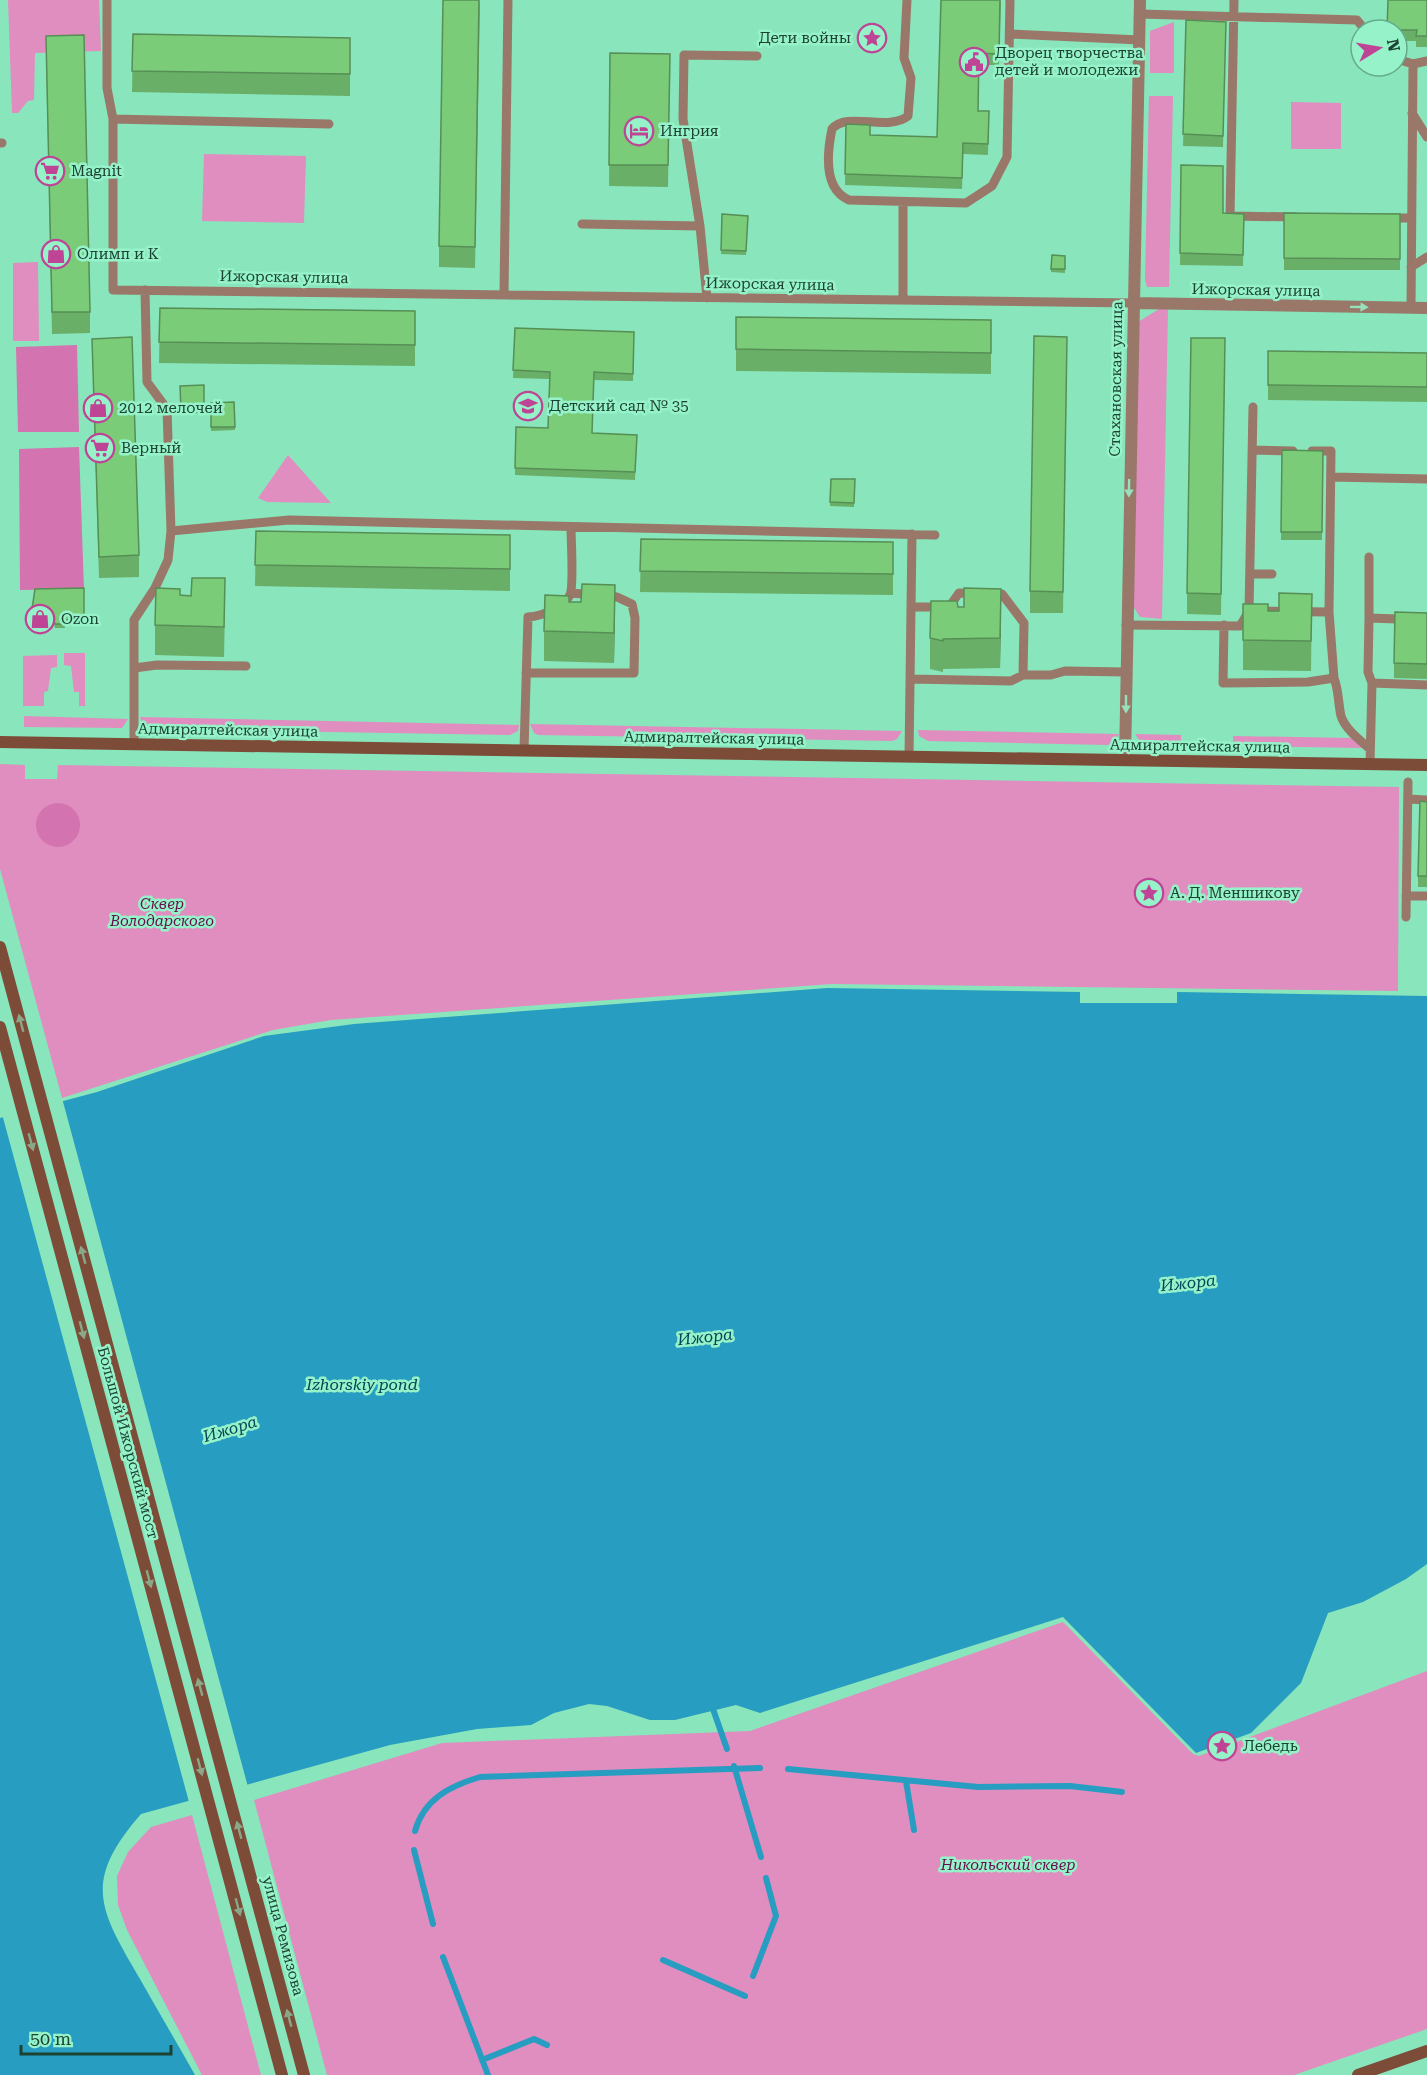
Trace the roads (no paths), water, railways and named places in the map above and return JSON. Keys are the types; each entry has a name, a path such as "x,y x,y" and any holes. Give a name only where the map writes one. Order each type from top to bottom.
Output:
{"main road":[{"name":"Адмиралтейская улица","path":"0,742 1427,765"},
{"name":"Большой Ижорский мост","path":"0,947 232,1804"},
{"name":"Большой Ижорский мост","path":"0,1027 282,2075"},
{"name":"улица Ремизова","path":"232,1804 304,2075"},
{"path":"1358,2075 1427,2051"}],"street":[{"name":"Стахановская улица","path":"1125,759 1140,0"},
{"name":"Ижорская улица","path":"1133,303 1427,309"}],"lane":[{"path":"107,0 107,88 113,120 329,124"},
{"path":"504,294 508,0"},
{"path":"907,0 904,58 911,78 908,116 893,123 836,124 831,135 832,187 839,196 849,200 966,203 992,186 1007,157 1010,0"},
{"path":"1234,0 1230,216 1309,217"},
{"path":"1140,14 1349,20"},
{"path":"1010,34 1140,40"},
{"path":"707,298 700,226 683,119 684,55 757,56"},
{"path":"1409,63 1427,61"},
{"path":"1411,308 1413,64"},
{"path":"1412,113 1427,137"},
{"name":"Ижорская улица","path":"113,120 113,290 1133,303"},
{"path":"903,202 903,300"},
{"path":"1380,218 1411,218"},
{"path":"582,224 700,226"},
{"path":"1411,267 1427,257"},
{"path":"134,744 134,620 155,588 168,560 171,531 167,409 147,382 145,290"},
{"path":"1126,625 1240,626 1249,611 1253,407"},
{"path":"1253,450 1331,451 1329,612 1334,678 1340,692 1341,718 1353,734 1370,749"},
{"path":"1332,477 1427,479"},
{"path":"171,531 289,520 572,527 742,528 935,535"},
{"path":"524,750 528,617 540,616 564,602 571,593 572,527"},
{"path":"909,757 912,534"},
{"path":"1369,557 1368,672 1372,683 1370,764"},
{"path":"1250,574 1272,574"},
{"path":"526,673 634,673 635,618 632,604 617,597 571,593"},
{"path":"911,607 949,607 959,593 1002,594 1024,623 1023,675"},
{"path":"1249,611 1329,612"},
{"path":"1369,618 1427,620"},
{"path":"1224,625 1223,683 1308,682 1334,678"},
{"path":"134,668 157,665 246,666"},
{"path":"911,679 1011,681 1023,675 1051,675 1065,671 1126,672"},
{"path":"1372,683 1427,685"},
{"path":"1406,917 1408,782"},
{"path":"1408,799 1427,800"},
{"path":"1406,896 1427,896"}],"water":[{"name":"Izhorskiy pond","path":"827,988 1080,992 1080,1002 1176,1003 1177,992 1427,996 1427,1564 1406,1579 1363,1602 1328,1613 1301,1683 1251,1733 1196,1753 1063,1617 760,1713 736,1705 675,1720 650,1720 607,1706 589,1704 554,1713 531,1725 477,1729 390,1745 141,1814 122,1838 110,1859 104,1878 103,1896 107,1914 126,1955 195,2075 0,2075 0,1118 97,1092 264,1036 354,1024"}],"waterway":[{"path":"713,1709 727,1749"},
{"path":"734,1766 761,1857"},
{"path":"415,1831 425,1810 440,1795 480,1777 760,1768"},
{"path":"788,1769 978,1787 1070,1786 1122,1792"},
{"path":"906,1781 914,1830"},
{"path":"414,1850 433,1924"},
{"path":"753,1976 776,1916 766,1878"},
{"path":"443,1957 488,2075"},
{"path":"663,1960 745,1996"},
{"path":"482,2060 534,2039 547,2045"}],"place":[{"name":"Дети войны","path":"872,38"},
{"name":"Дворец творчества детей и молодежи","path":"974,62"},
{"name":"Ингрия","path":"639,131"},
{"name":"Magnit","path":"50,171"},
{"name":"Олимп и К","path":"56,254"},
{"name":"Детский сад № 35","path":"528,406"},
{"name":"2012 мелочей","path":"98,408"},
{"name":"Верный","path":"100,448"},
{"name":"Ozon","path":"40,619"},
{"name":"А. Д. Меншикову","path":"1149,893"},
{"name":"Лебедь","path":"1222,1746"}],"park label":[{"name":"Сквер Володарского","path":"162,912"},
{"name":"Никольский сквер","path":"1008,1865"}],"water label":[{"name":"Ижора","path":"1188,1283"},
{"name":"Ижора","path":"705,1337"},
{"name":"Ижора","path":"230,1429"}]}
